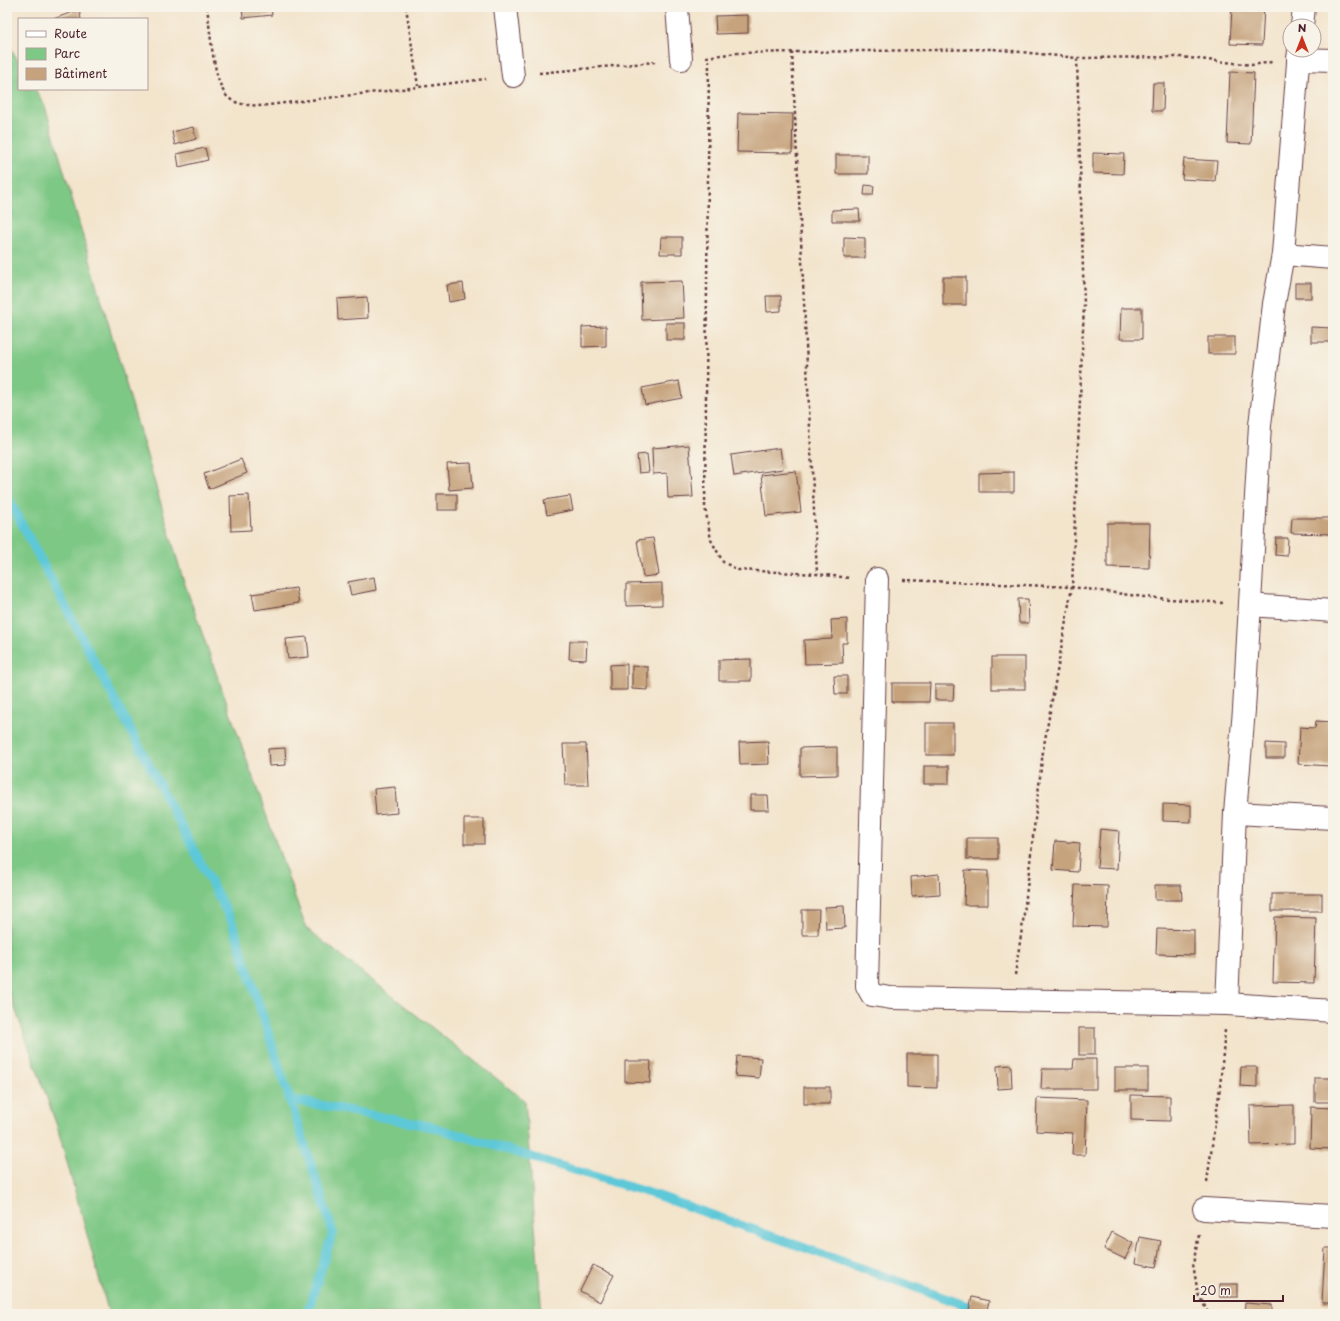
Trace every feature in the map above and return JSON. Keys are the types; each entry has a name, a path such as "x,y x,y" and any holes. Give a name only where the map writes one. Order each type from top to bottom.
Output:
{"street":[{"path":"506,7 513,76"},
{"path":"677,7 681,59"},
{"path":"1303,18 1304,7"},
{"path":"1227,1004 1235,813 1244,710 1260,425 1274,304 1283,254 1299,58"},
{"path":"1322,58 1333,60"},
{"path":"1283,254 1333,258"},
{"path":"878,579 867,986 872,995 891,998 1227,1004 1333,1011"},
{"path":"1250,605 1333,611"},
{"path":"1235,813 1333,818"},
{"path":"1204,1209 1333,1216"}],"path":[{"path":"207,7 215,67 220,85 229,99 242,104 260,106 418,86 737,53 993,49 1077,58 1181,57 1252,65 1282,58"},
{"path":"406,7 418,86"},
{"path":"792,52 817,574"},
{"path":"709,56 705,507 711,540 723,562 738,570 817,574 843,578 1072,587 1144,597 1250,605"},
{"path":"1011,1001 1023,922 1043,751 1072,587 1084,305 1077,58"},
{"path":"1209,1314 1198,1294 1194,1264 1204,1209 1220,1087 1227,1004"}],"green space":[{"path":"7,42 18,60 18,90 36,90 45,106 182,576 306,928 525,1101 542,1314 109,1314 57,1126 7,986"}],"building":[{"path":"242,7 271,7 272,15 243,18"},
{"path":"1232,7 1264,7 1262,45 1230,44"},
{"path":"79,10 81,18 56,18"},
{"path":"748,15 748,33 716,34 715,16"},
{"path":"1230,72 1254,73 1251,144 1227,143"},
{"path":"1153,83 1164,83 1163,111 1152,111"},
{"path":"738,113 793,114 792,153 737,152"},
{"path":"193,127 196,139 175,145 172,132"},
{"path":"205,148 208,160 179,167 177,154"},
{"path":"1093,153 1124,154 1123,174 1093,173"},
{"path":"836,155 868,155 868,174 836,174"},
{"path":"1184,159 1217,161 1215,181 1182,179"},
{"path":"865,185 874,186 873,195 864,195"},
{"path":"859,209 860,221 832,221 832,210"},
{"path":"661,237 682,237 682,254 660,254"},
{"path":"844,237 865,238 865,258 844,258"},
{"path":"943,277 966,277 966,305 943,305"},
{"path":"682,281 684,318 642,320 641,282"},
{"path":"463,283 465,299 449,302 447,285"},
{"path":"1295,283 1311,283 1311,298 1295,298"},
{"path":"766,296 781,296 781,311 767,312"},
{"path":"367,297 368,318 338,320 337,299"},
{"path":"1121,308 1142,308 1142,339 1120,339"},
{"path":"666,323 685,323 685,340 666,340"},
{"path":"606,326 606,346 582,347 582,327"},
{"path":"1311,327 1333,328 1333,342 1311,342"},
{"path":"1208,337 1235,337 1235,354 1208,354"},
{"path":"679,381 682,398 645,405 642,388"},
{"path":"689,445 693,497 668,498 667,473 653,474 652,448"},
{"path":"780,448 783,469 734,476 731,455"},
{"path":"647,454 649,472 639,473 637,455"},
{"path":"241,459 247,473 209,489 204,474"},
{"path":"471,463 473,488 449,490 447,464"},
{"path":"796,471 801,512 766,516 761,475"},
{"path":"1014,472 1014,492 979,492 979,473"},
{"path":"437,494 457,494 457,510 437,510"},
{"path":"249,495 251,530 231,531 230,496"},
{"path":"570,496 573,510 547,515 544,500"},
{"path":"1292,518 1333,518 1333,534 1291,533"},
{"path":"1107,523 1150,523 1149,568 1107,567"},
{"path":"653,538 659,575 643,577 637,540"},
{"path":"1276,538 1288,538 1287,556 1275,555"},
{"path":"374,577 376,590 351,595 348,582"},
{"path":"662,583 662,605 626,606 626,584"},
{"path":"296,588 299,603 255,610 252,594"},
{"path":"1018,599 1028,599 1029,623 1019,623"},
{"path":"847,619 847,643 842,643 843,663 805,664 804,640 832,639 831,620"},
{"path":"307,637 309,657 288,659 286,639"},
{"path":"570,641 587,641 586,660 569,659"},
{"path":"992,657 1025,657 1025,689 992,689"},
{"path":"751,659 751,681 719,681 719,660"},
{"path":"627,664 627,690 610,690 610,665"},
{"path":"632,666 648,667 648,690 632,689"},
{"path":"834,676 847,676 847,694 835,694"},
{"path":"892,683 930,683 929,702 892,702"},
{"path":"935,685 954,685 953,700 935,700"},
{"path":"1316,721 1333,722 1330,766 1298,764 1300,727 1315,728"},
{"path":"926,723 953,723 953,755 926,755"},
{"path":"768,741 769,764 740,765 739,742"},
{"path":"1266,743 1284,744 1284,758 1266,758"},
{"path":"563,744 586,744 588,785 565,785"},
{"path":"837,747 837,775 800,776 800,748"},
{"path":"285,748 286,765 269,766 268,749"},
{"path":"924,766 949,766 949,784 924,784"},
{"path":"395,787 397,813 376,815 374,789"},
{"path":"750,795 768,795 769,810 750,810"},
{"path":"1163,804 1191,805 1191,822 1163,821"},
{"path":"464,819 484,819 484,844 464,844"},
{"path":"1100,829 1119,831 1117,869 1097,868"},
{"path":"967,838 998,838 998,859 967,859"},
{"path":"1055,841 1080,843 1078,872 1053,870"},
{"path":"965,870 988,871 988,905 964,905"},
{"path":"939,874 940,894 912,896 911,877"},
{"path":"1075,885 1108,886 1107,927 1073,926"},
{"path":"1155,885 1181,885 1182,900 1155,900"},
{"path":"1272,894 1322,894 1322,911 1272,911"},
{"path":"844,906 845,928 826,929 825,907"},
{"path":"802,910 819,910 818,935 802,935"},
{"path":"1275,917 1316,918 1314,983 1273,982"},
{"path":"1157,929 1194,930 1194,955 1156,954"},
{"path":"1079,1028 1095,1028 1095,1055 1079,1055"},
{"path":"907,1054 937,1054 937,1088 907,1087"},
{"path":"737,1056 761,1058 759,1078 735,1076"},
{"path":"1074,1059 1096,1059 1096,1089 1041,1089 1042,1069 1073,1069"},
{"path":"625,1061 651,1061 650,1083 625,1082"},
{"path":"1011,1065 1012,1088 998,1089 997,1066"},
{"path":"1241,1067 1257,1067 1257,1087 1240,1086"},
{"path":"1115,1068 1148,1068 1148,1090 1115,1090"},
{"path":"1315,1078 1333,1078 1333,1102 1315,1102"},
{"path":"804,1087 830,1087 830,1104 804,1104"},
{"path":"1131,1095 1170,1096 1170,1121 1131,1120"},
{"path":"1037,1098 1087,1100 1085,1155 1072,1155 1073,1133 1036,1131"},
{"path":"1294,1105 1294,1144 1251,1145 1250,1106"},
{"path":"1311,1107 1333,1108 1333,1149 1310,1148"},
{"path":"1112,1232 1133,1243 1125,1259 1104,1249"},
{"path":"1140,1237 1161,1241 1156,1267 1135,1263"},
{"path":"1325,1248 1333,1248 1333,1303 1322,1303"},
{"path":"593,1265 614,1275 600,1302 580,1291"},
{"path":"1220,1284 1237,1284 1237,1297 1220,1297"},
{"path":"972,1297 989,1301 986,1314 968,1314"},
{"path":"1245,1303 1272,1305 1272,1314 1244,1314"}],"waterway":[{"path":"7,496 232,922 333,1232 307,1314"},
{"path":"289,1099 433,1127 659,1196 990,1314"}]}
